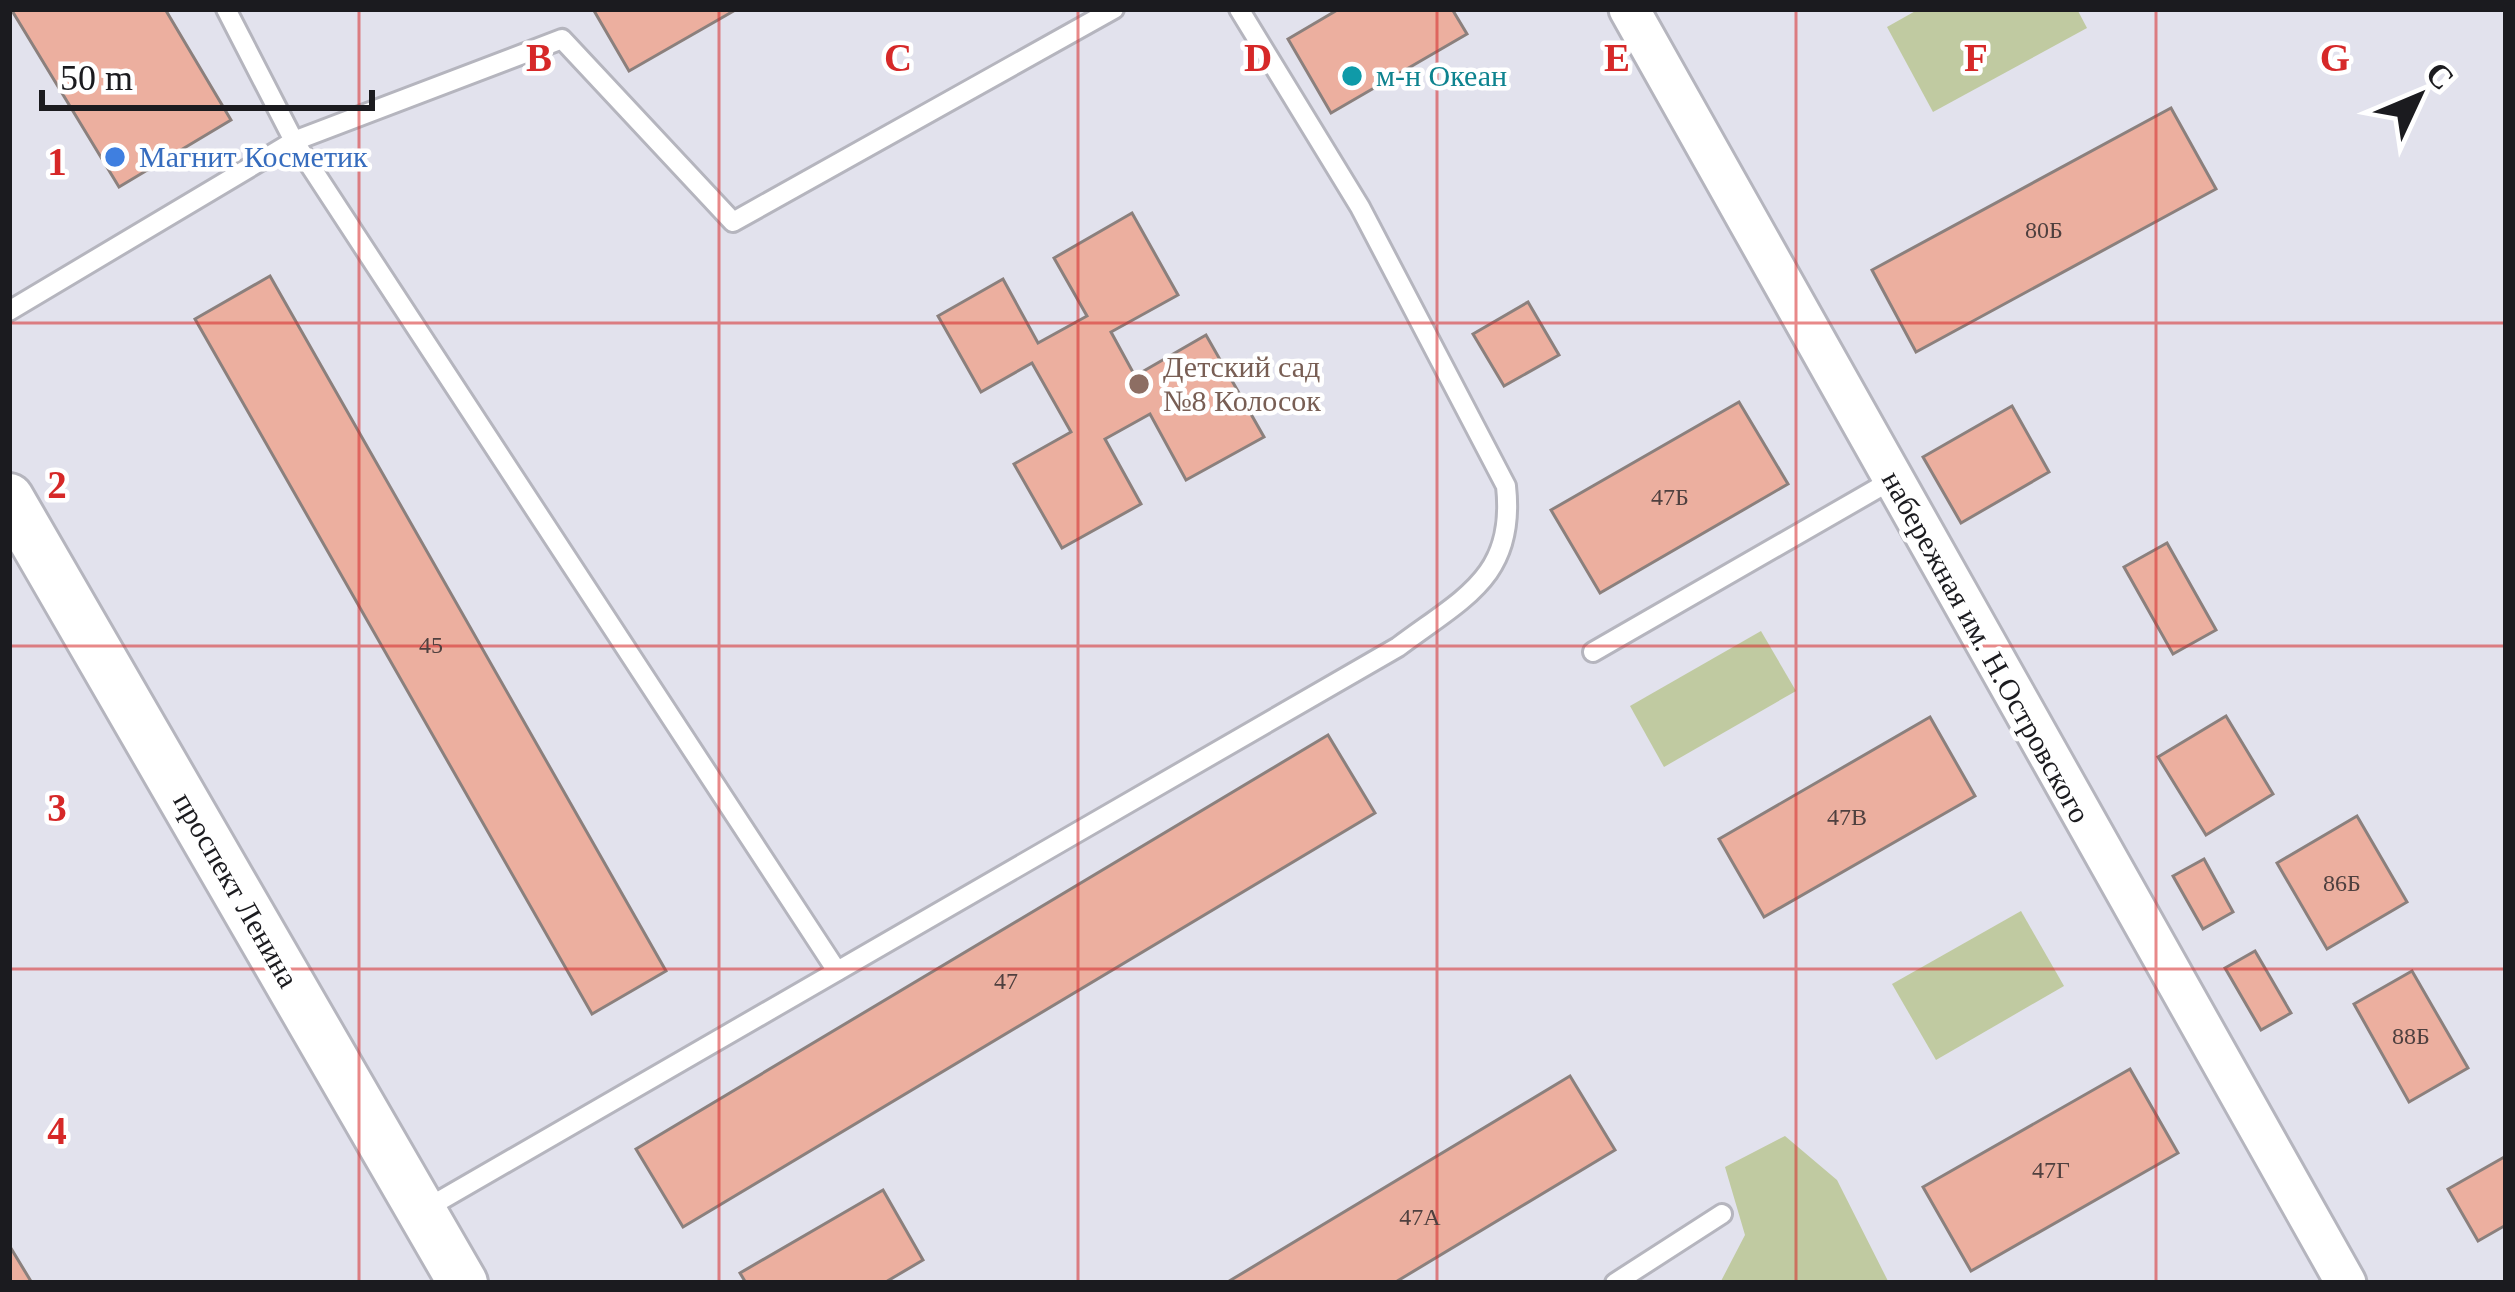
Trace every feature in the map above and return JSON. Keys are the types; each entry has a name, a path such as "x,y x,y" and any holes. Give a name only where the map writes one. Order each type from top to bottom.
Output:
{"street":[{"name":"набережная им. Н.Островского","path":"1629,9 2346,1283"},
{"name":"проспект Ленина","path":"9,498 464,1283"}],"lane":[{"path":"226,9 294,141 837,971"},
{"path":"9,311 294,141 562,40 733,222 1114,9"},
{"path":"422,1211 1398,647 1486,580 1504,549 1510,520 1506,486 1360,207 1240,9"},
{"path":"1593,652 1892,480"},
{"path":"1615,1283 1722,1214"}],"green space":[{"path":"1919,9 2077,9 2087,28 1933,112 1887,27"},
{"path":"1761,631 1796,691 1664,767 1630,706"},
{"path":"2021,911 2064,986 1936,1060 1892,984"},
{"path":"1785,1136 1837,1180 1889,1283 1720,1283 1745,1235 1725,1167"}],"building":[{"path":"11,9 165,9 231,120 119,187"},
{"path":"593,9 737,9 629,71"},
{"name":"м-н Океан","path":"1339,9 1452,9 1467,34 1331,113 1288,39"},
{"path":"2171,108 2216,189 1916,352 1872,270"},
{"name":"Детский сад №8 Колосок","path":"1132,213 1178,295 1111,332 1135,376 1206,335 1264,437 1186,480 1150,414 1105,439 1141,504 1062,548 1014,464 1071,432 1032,363 981,392 938,316 1003,279 1038,343 1087,316 1054,258"},
{"path":"270,276 666,971 592,1014 195,319"},
{"path":"1528,302 1559,355 1504,386 1473,334"},
{"path":"1739,402 1788,484 1600,593 1551,510"},
{"path":"2012,406 2049,472 1961,523 1923,457"},
{"path":"2167,543 2216,630 2173,654 2124,567"},
{"path":"2226,716 2273,794 2206,835 2158,757"},
{"path":"1930,717 1975,796 1764,917 1719,839"},
{"path":"1328,735 1375,813 683,1227 636,1149"},
{"path":"2357,816 2407,902 2327,949 2277,863"},
{"path":"2204,859 2233,912 2203,929 2173,876"},
{"path":"2255,951 2291,1013 2261,1030 2225,968"},
{"path":"2412,971 2468,1068 2409,1102 2354,1004"},
{"path":"2130,1069 2178,1153 1971,1271 1923,1187"},
{"path":"1570,1076 1615,1150 1394,1283 1226,1283"},
{"path":"2506,1156 2506,1225 2478,1241 2448,1189"},
{"path":"883,1190 923,1260 884,1283 746,1283 740,1273"},
{"path":"9,1245 32,1283 9,1283"}],"place":[{"name":"м-н Океан","path":"1352,76"},
{"name":"Магнит Косметик","path":"115,157"},
{"name":"Детский сад №8 Колосок","path":"1139,384"}]}
